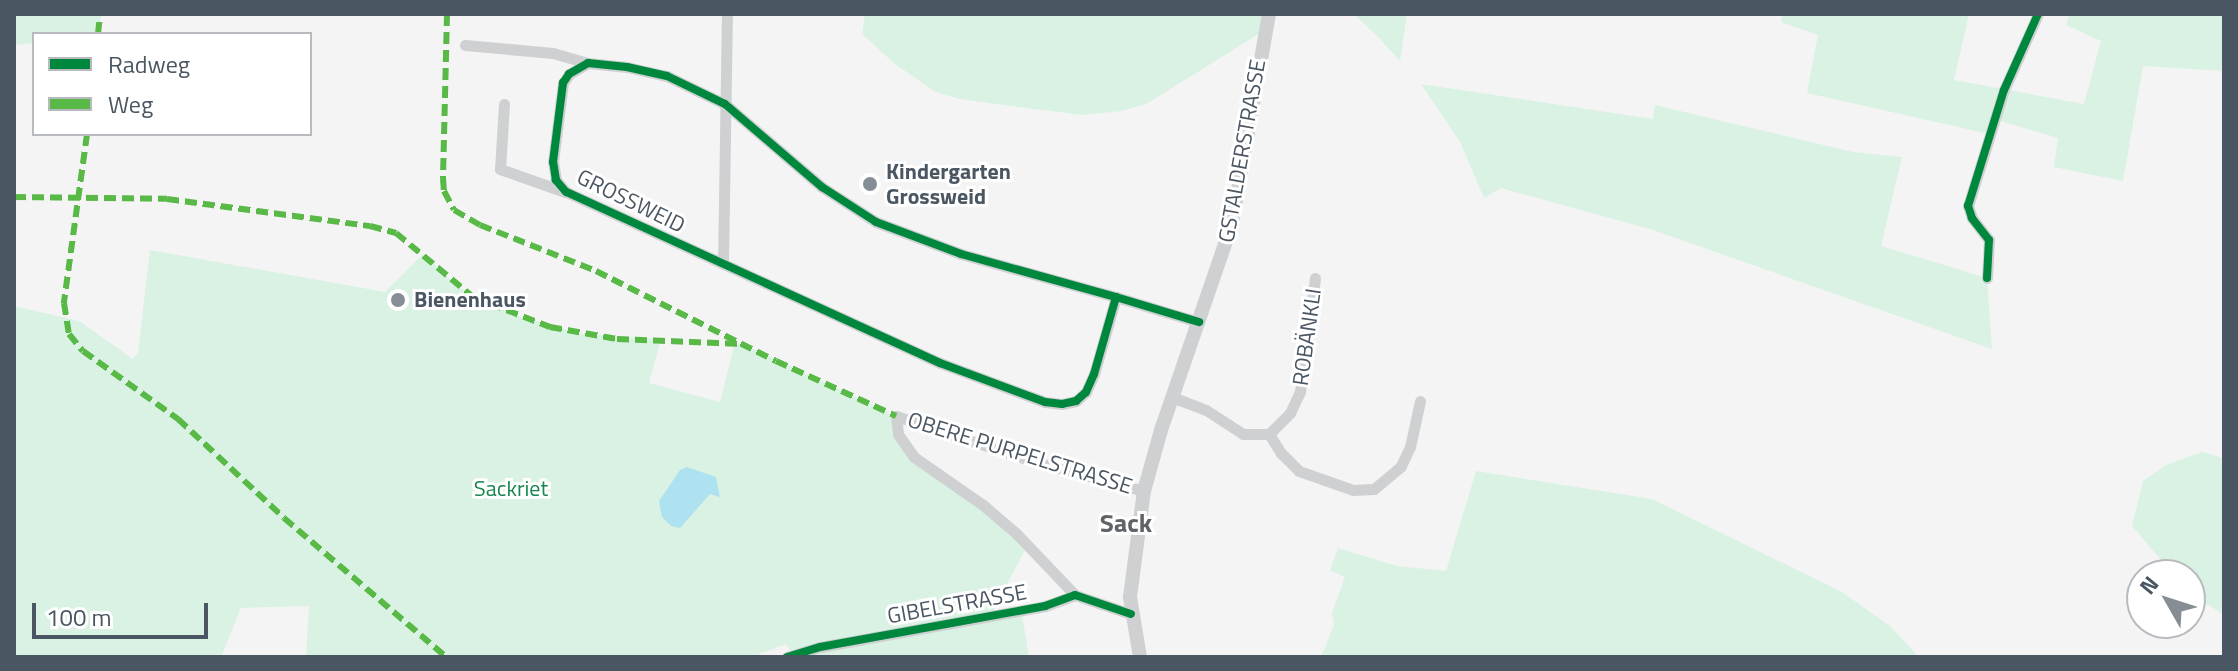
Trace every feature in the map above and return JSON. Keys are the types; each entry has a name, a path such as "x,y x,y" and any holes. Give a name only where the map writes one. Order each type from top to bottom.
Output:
{"street":[{"name":"GSTALDERSTRASSE","path":"1140,657 1131,614 1144,491 1172,397 1232,224 1269,14"},
{"path":"1987,278 1989,240 1972,218 1968,206 2004,90 2038,14"},
{"path":"723,264 727,15"},
{"path":"465,45 553,53 588,63 648,71 725,104 822,187 876,222 961,254 1199,322"},
{"name":"GROSSWEID","path":"566,192 556,180 553,162 560,93 569,74 588,63"},
{"name":"GROSSWEID","path":"504,104 500,169 566,192 940,363 1045,402 1062,404 1076,401 1086,392 1116,297"},
{"name":"ROBÄNKLI","path":"1269,434 1290,413 1300,392 1315,278"},
{"path":"1172,397 1206,410 1243,434 1269,434 1281,453 1299,471 1353,490 1374,489 1401,466 1410,447 1420,401"},
{"name":"OBERE PURPELSTRASSE","path":"1075,595 1017,534 983,505 914,457 898,434 896,416 1032,461 1144,491"},
{"path":"1075,595 1131,614"},
{"name":"GIBELSTRASSE","path":"787,657 820,647 1045,606 1075,595"}],"green space":[{"path":"14,14 101,14 99,32 32,32 32,43 14,45"},
{"path":"865,14 1269,14 1265,30 1148,103 1122,111 1082,115 959,99 934,91 895,64 862,34"},
{"path":"1354,14 1407,14 1400,61 1380,39"},
{"path":"1783,14 1969,14 1954,80 2084,104 2101,41 2066,25 2069,14 2224,14 2224,71 2143,66 2123,181 2054,167 2058,138 1994,119 1989,134 1807,93 1818,35 1781,22"},
{"path":"1421,84 1653,119 1655,105 1853,152 1902,157 1881,246 1987,278 1992,349 1653,230 1501,188 1484,198 1460,142"},
{"name":"Sackriet","path":"150,250 385,292 423,254 458,287 518,316 582,334 661,339 649,383 720,402 734,346 742,344 896,416 903,443 984,505 1027,546 992,613 791,652 786,644 752,657 306,657 309,606 241,608 221,657 14,657 14,306 79,321 133,359 138,353"},
{"path":"2202,452 2224,458 2224,615 2206,603 2206,559 2160,559 2132,526 2143,481 2166,465"},
{"path":"1476,471 1652,499 1842,592 1890,626 1919,657 1321,657 1334,625 1332,613 1345,577 1330,570 1338,548 1397,566 1446,571"},
{"path":"1022,614 1029,657 799,657 822,650"}],"water":[{"path":"687,467 716,477 720,497 710,494 680,528 671,526 662,517 659,501 680,470"}],"marked path":[{"path":"98,32 100,14"},
{"path":"447,14 443,178 444,191 454,210 480,225 596,271 776,361 896,416"},
{"path":"87,136 64,303 69,334 83,351 178,419 284,518 446,657"},
{"path":"14,197 167,199 370,226 396,233 473,297 550,327 617,339 742,344"}],"cycle path":[{"path":"1987,278 1989,240 1972,218 1968,206 2004,90 2038,14"},
{"path":"1116,297 1094,374 1086,392 1076,401 1062,404 1045,402 940,363 566,192 556,180 553,162 563,83 569,74 588,63 667,76 725,104 822,187 876,222 961,254 1116,297 1199,322"},
{"path":"787,657 820,647 1045,606 1075,595 1131,614"}],"place":[{"name":"Kindergarten Grossweid","path":"870,184"},
{"name":"Bienenhaus","path":"398,300"}],"district":[{"name":"Sack","path":"1126,523"}]}
